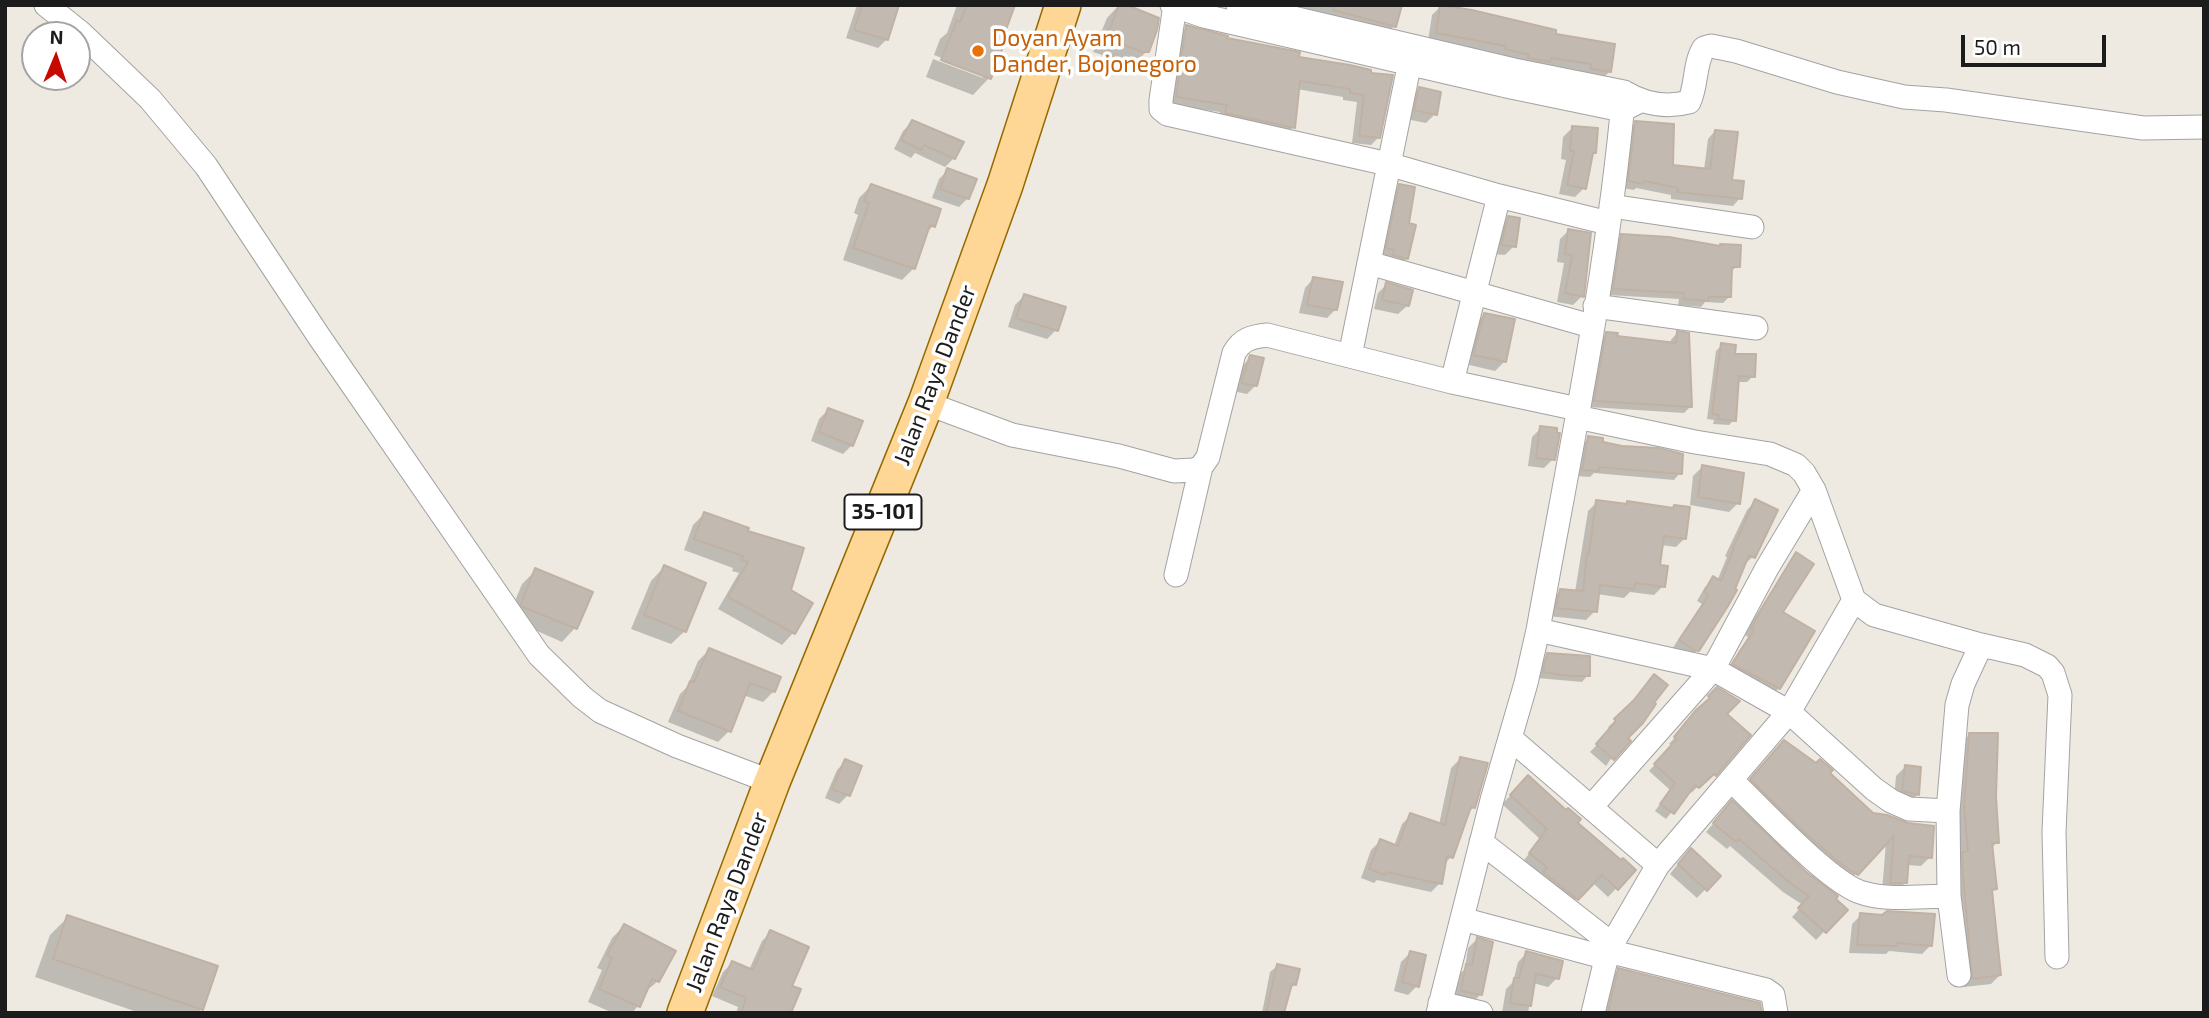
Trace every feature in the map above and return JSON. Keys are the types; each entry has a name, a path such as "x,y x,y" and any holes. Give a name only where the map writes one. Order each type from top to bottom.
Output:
{"main road":[{"name":"Jalan Raya Dander","path":"685,1013 772,782 926,403 1004,186 1063,5"}],"street":[{"path":"46,5 81,33 149,99 205,166 516,624 554,671 600,711 677,746 772,782"},
{"path":"1238,5 1295,28"},
{"path":"1752,227 1610,215 1499,196 1388,164 1167,114 1161,109 1161,100 1174,6 1295,28 1512,78 1628,101 1675,106 1689,103 1694,92 1700,54 1704,48 1711,46 1837,82 1905,97 2143,128 2204,127"},
{"path":"1350,356 1412,54"},
{"path":"1481,1013 1439,1008 1538,630 1628,101"},
{"path":"1451,382 1499,196"},
{"path":"1369,263 1474,293 1593,316 1756,328"},
{"path":"1176,575 1201,467 1208,457 1230,363 1239,344 1247,339 1267,335 1280,336 1577,413 1783,458 1804,473 1814,490 1854,600 1863,610 1880,618 2036,660 2047,666 2058,683 2060,695 2054,832 2057,957"},
{"path":"926,403 998,431 1031,440 1119,456 1174,471 1186,472 1201,467"},
{"path":"1592,806 1713,668 1767,568 1814,490"},
{"path":"1593,1013 1609,951 1658,865 1789,712 1854,600"},
{"path":"1538,630 1713,668 1789,712 1874,789 1891,801 1909,808 1948,811"},
{"path":"1959,975 1949,896 1948,811 1957,705 1963,684 1981,645"},
{"path":"1510,738 1658,865"},
{"path":"1732,781 1817,862 1852,888 1864,894 1949,896"},
{"path":"1481,842 1609,951"},
{"path":"1462,919 1609,951 1766,990 1773,995 1776,1013"}],"building":[{"path":"862,5 899,5 888,40 854,30"},
{"path":"967,5 1015,5 991,79 941,60 957,20 960,22"},
{"path":"1119,5 1127,5 1159,18 1149,52 1142,52 1106,38"},
{"path":"1334,5 1402,5 1396,27 1333,10"},
{"path":"1440,5 1556,30 1556,34 1615,44 1611,72 1591,69 1591,64 1551,58 1550,62 1528,58 1529,55 1505,49 1506,46 1436,33"},
{"path":"1186,25 1228,36 1227,38 1300,52 1299,57 1350,65 1371,70 1371,73 1393,75 1380,138 1359,136 1364,95 1350,93 1350,89 1300,81 1295,128 1225,113 1227,105 1176,97"},
{"path":"1419,87 1441,92 1437,115 1414,110"},
{"path":"912,120 964,142 955,159 924,145 921,150 901,140"},
{"path":"1635,121 1674,124 1673,165 1710,169 1715,130 1738,132 1732,180 1744,181 1742,199 1677,192 1678,188 1644,181 1643,184 1628,181"},
{"path":"1572,126 1598,128 1596,153 1593,153 1586,189 1567,185 1574,151 1570,151"},
{"path":"947,168 977,179 969,199 940,189"},
{"path":"871,184 941,209 935,227 930,225 915,269 853,248 869,203 864,201"},
{"path":"1399,184 1415,187 1409,223 1416,225 1408,259 1393,255 1394,250 1386,248"},
{"path":"1508,216 1520,218 1516,247 1501,245"},
{"path":"1568,229 1591,233 1584,297 1565,293 1572,255 1565,254"},
{"path":"1621,234 1669,237 1720,246 1741,245 1740,267 1732,267 1731,297 1709,297 1708,301 1683,299 1684,293 1613,289"},
{"path":"1313,277 1343,282 1337,310 1307,305"},
{"path":"1386,282 1413,290 1409,306 1382,300"},
{"path":"1024,294 1066,307 1058,331 1016,318"},
{"path":"1484,313 1515,319 1506,362 1473,355"},
{"path":"1677,331 1689,333 1692,407 1594,401 1606,332 1618,333 1617,336 1676,343"},
{"path":"1721,343 1736,345 1735,354 1756,354 1755,377 1739,376 1736,421 1718,419 1719,415 1712,414"},
{"path":"1250,355 1264,358 1257,386 1241,383"},
{"path":"828,408 863,421 853,446 819,432"},
{"path":"1540,426 1557,428 1557,433 1560,433 1555,460 1536,458"},
{"path":"1588,436 1603,438 1603,442 1622,446 1658,448 1683,454 1682,474 1599,467 1599,471 1582,470"},
{"path":"1702,465 1744,473 1740,504 1698,497"},
{"path":"1755,499 1778,510 1755,558 1749,555 1735,589 1737,590 1728,606 1699,651 1693,650 1679,640 1709,595 1704,592 1713,576 1721,581"},
{"path":"1596,500 1627,504 1627,501 1673,508 1674,505 1690,507 1686,539 1664,536 1660,565 1668,566 1665,587 1635,583 1634,589 1600,585 1597,612 1556,608 1560,589 1583,591"},
{"path":"704,512 749,528 748,531 804,548 791,590 813,603 795,634 728,597 748,562 742,560 743,556 694,539"},
{"path":"1796,552 1814,564 1783,612 1815,631 1780,689 1732,664 1754,630 1751,628"},
{"path":"664,565 706,583 686,632 644,615"},
{"path":"535,568 593,592 577,629 523,607 521,604"},
{"path":"709,648 781,677 775,692 750,683 731,732 678,711 690,681 694,682"},
{"path":"1547,653 1590,656 1590,676 1543,672"},
{"path":"1654,674 1668,685 1643,723 1628,738 1631,741 1614,760 1596,744"},
{"path":"1717,687 1740,701 1727,714 1751,735 1716,776 1714,774 1699,788 1695,785 1674,814 1660,804 1675,783 1654,764"},
{"path":"1969,733 1998,733 1996,797 1999,843 1992,843 1997,889 1992,890 2001,975 1972,979 1962,852 1968,851 1964,806"},
{"path":"1784,740 1816,763 1820,759 1833,770 1830,773 1873,813 1908,823 1934,826 1932,858 1909,856 1907,883 1890,883 1894,836 1858,875 1841,864 1750,779"},
{"path":"1460,757 1488,763 1475,808 1471,807 1453,858 1447,856 1442,884 1386,872 1385,875 1369,869 1380,839 1398,846 1410,813 1445,825"},
{"path":"845,759 862,766 850,796 832,789"},
{"path":"1905,765 1921,767 1919,795 1902,791"},
{"path":"1528,775 1566,810 1568,808 1581,819 1578,823 1636,870 1618,890 1602,875 1578,900 1543,872 1547,867 1529,853 1547,829 1510,795"},
{"path":"1732,800 1805,871 1838,896 1836,899 1848,910 1826,933 1798,908 1809,896 1739,839 1736,842 1713,823"},
{"path":"1691,848 1721,876 1707,891 1678,864"},
{"path":"1887,911 1935,914 1932,946 1897,943 1897,946 1857,945 1860,913 1882,915"},
{"path":"67,915 218,966 203,1010 53,959"},
{"path":"624,924 676,951 659,982 652,979 640,1007 599,989 612,958 607,955"},
{"path":"770,930 809,947 792,986 801,989 791,1013 741,1013 746,998 720,987 732,961 753,970"},
{"path":"1477,937 1493,942 1482,995 1461,991 1466,964 1472,965"},
{"path":"1410,951 1426,955 1419,987 1402,982"},
{"path":"1526,951 1563,961 1559,979 1536,974 1531,1006 1510,1003 1514,978 1519,978"},
{"path":"1277,964 1300,969 1296,985 1292,984 1284,1013 1266,1013"},
{"path":"1618,968 1760,1003 1762,1013 1608,1013"}],"place":[{"name":"Doyan Ayam Dander, Bojonegoro","path":"978,51"}]}
